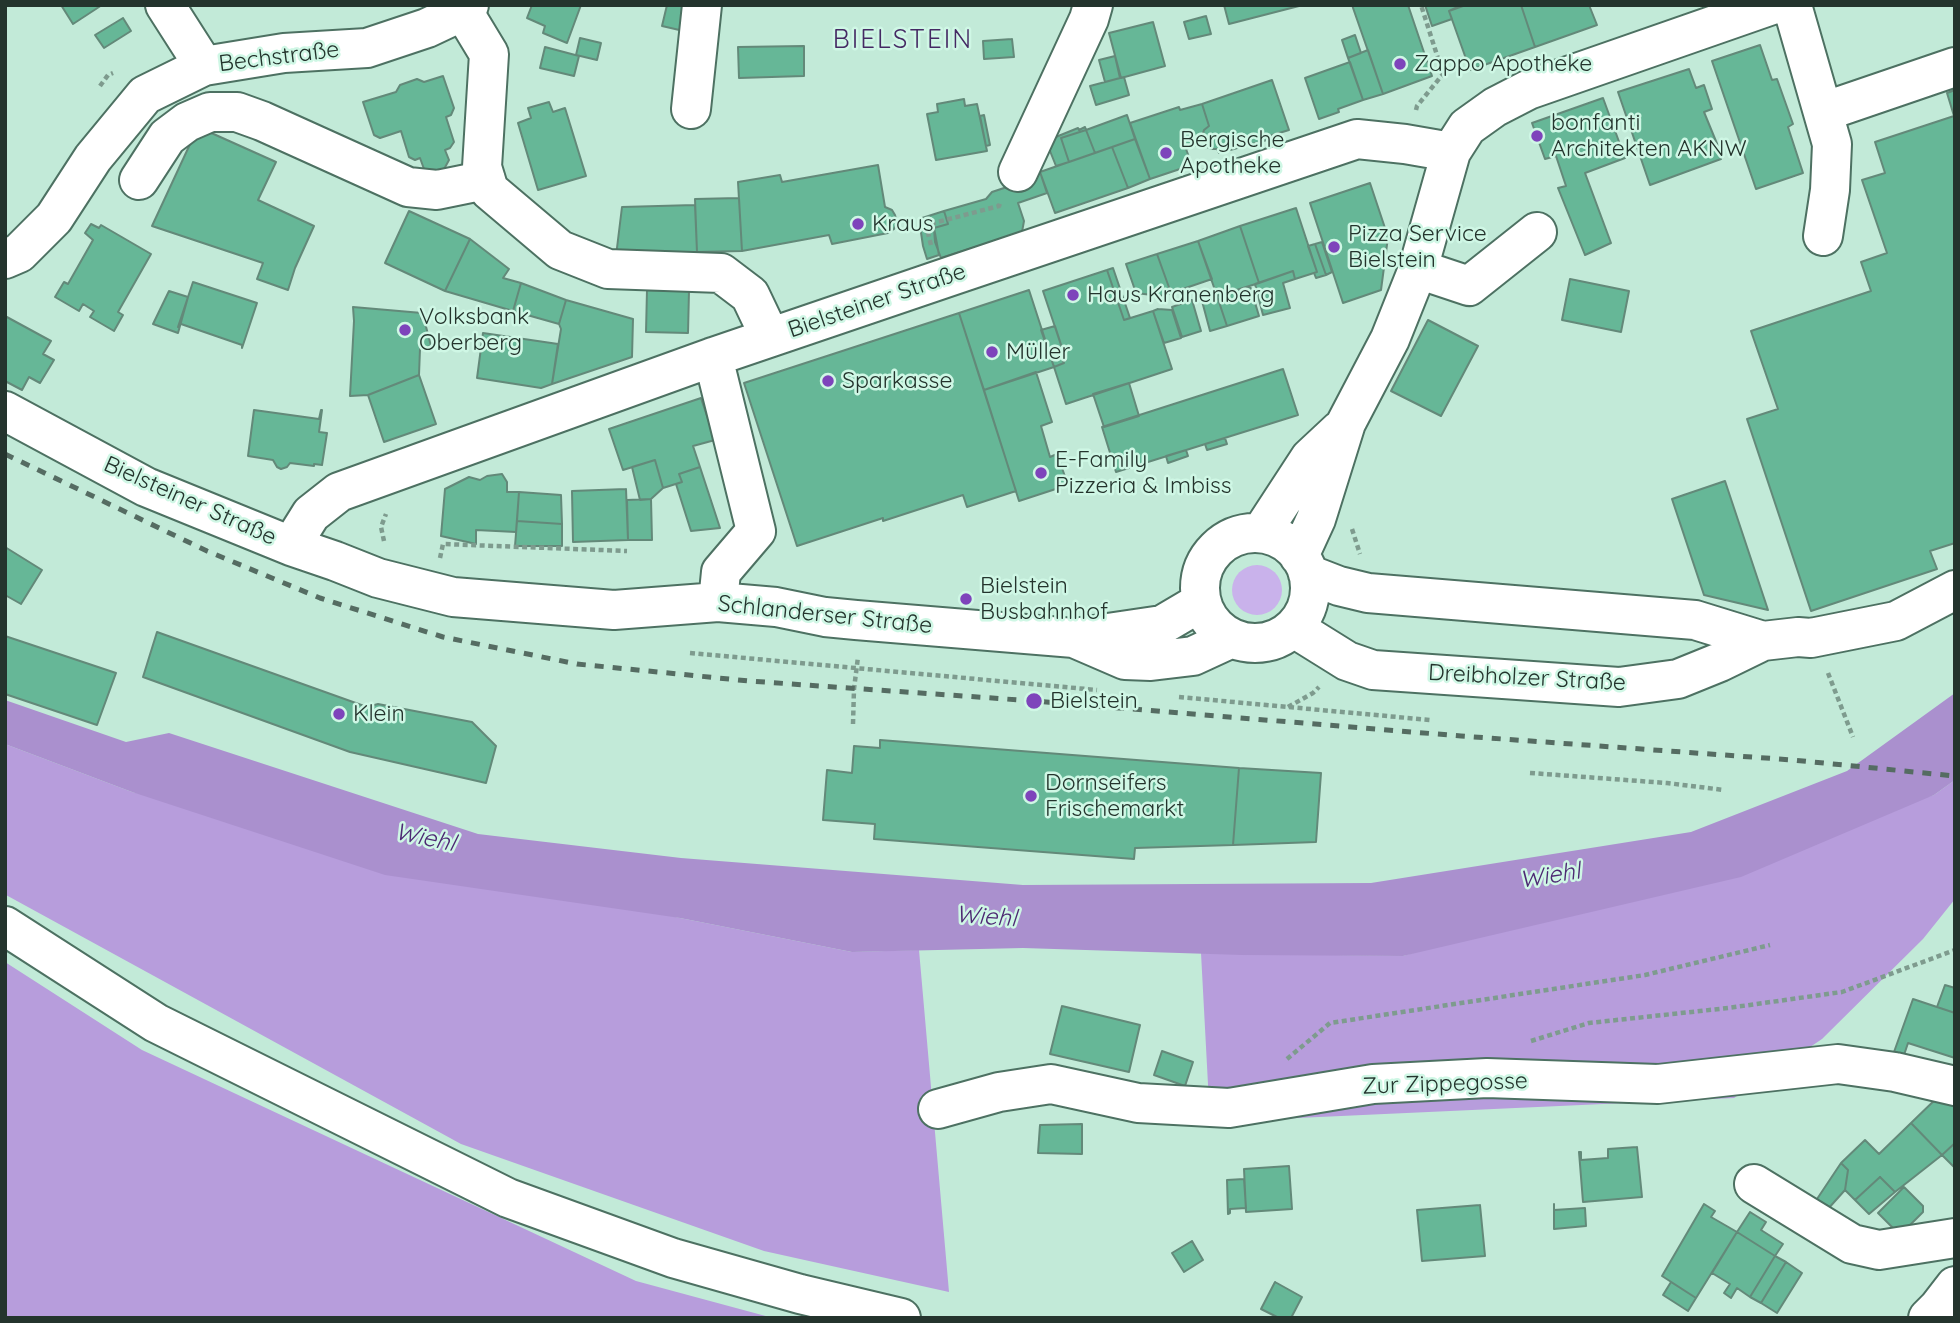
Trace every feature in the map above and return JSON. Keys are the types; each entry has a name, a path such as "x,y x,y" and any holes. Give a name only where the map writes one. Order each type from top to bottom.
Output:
{"street":[{"path":"165,5 204,66"},
{"path":"691,109 702,5"},
{"path":"1018,172 1093,5"},
{"path":"1304,565 1346,424 1390,339 1418,269 1451,152 1467,127 1494,107 1528,90 1772,5"},
{"path":"1792,5 1832,144 1830,190 1823,236"},
{"name":"Bechstraße","path":"5,259 19,253 54,218 93,158 145,95 204,66 284,53 367,48 427,28 466,8 489,54 482,167 486,180"},
{"path":"1823,112 1955,66"},
{"path":"139,180 167,137 187,122 210,112 237,112 408,187 438,190 486,180 489,190 559,250 608,269 721,273 750,295 770,337"},
{"name":"Bielsteiner Straße","path":"5,411 146,487 291,546 311,514 340,492 770,337 1357,139 1451,152"},
{"path":"1418,269 1469,286 1537,232"},
{"path":"713,357 756,531 721,572 718,602"},
{"path":"1261,533 1310,458 1346,424"},
{"path":"1261,533 1283,540 1294,549 1304,565 1310,589 1308,603 1294,628 1282,637 1268,642 1240,641 1215,627 1206,615 1199,587 1201,573 1216,548 1227,540 1241,534 1261,533"},
{"name":"Schlanderser Straße","path":"291,546 378,578 453,597 614,610 718,602 776,607 825,617 1074,638 1162,625 1201,602"},
{"name":"Dreibholzer Straße","path":"1304,565 1339,586 1368,593 1695,620 1763,641"},
{"name":"Dreibholzer Straße","path":"1294,628 1347,660 1373,670 1619,687 1678,679 1763,641 1811,638 1896,621 1955,590"},
{"name":"Schlanderser Straße","path":"1074,638 1125,660 1151,661 1193,656 1232,638"},
{"path":"5,926 156,1023 508,1198 673,1258 800,1294 901,1318"},
{"name":"Zur Zippegosse","path":"938,1109 999,1092 1051,1084 1138,1104 1229,1108 1373,1084 1487,1078 1658,1084 1838,1064 1895,1072 1955,1086"},
{"path":"1754,1184 1852,1244 1879,1250 1955,1238"}],"path":[{"path":"1405,144 1417,106 1443,74 1421,5"},
{"path":"953,218 999,206 1018,172"},
{"path":"383,476 390,501 381,527 383,540 392,548"},
{"path":"431,561 441,558 443,544 627,551"},
{"path":"1811,638 1837,692 1853,737"},
{"path":"690,653 1106,691"},
{"path":"853,724 858,657"},
{"path":"1173,697 1430,720"},
{"path":"1530,773 1724,790"},
{"path":"1279,1065 1330,1023 1645,975 1770,945"},
{"path":"1527,1042 1589,1023 1842,992 1955,950"}],"shaded area":[{"path":"1257,565 1275,572 1282,590 1275,608 1257,615 1239,608 1232,590 1239,572"},
{"path":"5,744 132,792 680,918 852,952 919,950 949,1292 764,1251 461,1144 6,895"},
{"path":"1955,780 1955,899 1923,939 1822,1039 1734,1098 1210,1122 1201,953 1403,956 1934,795"},
{"path":"5,962 142,1050 636,1281 773,1318 5,1318"}],"water":[{"name":"Wiehl","path":"1955,693 1955,780 1934,795 1741,877 1403,956 1242,955 1023,948 852,952 680,918 385,875 132,792 5,744 5,700 126,742 169,733 478,834 681,858 1023,885 1371,883 1691,832 1847,771"}],"building":[{"path":"61,5 102,5 73,24"},
{"path":"532,5 581,5 567,43 543,33 545,26 527,18"},
{"path":"667,5 694,5 688,32 662,26"},
{"path":"1224,5 1299,5 1299,6 1229,24"},
{"path":"1352,5 1408,5 1432,76 1383,94"},
{"path":"1425,5 1463,6 1449,11 1452,19 1432,26"},
{"path":"1462,5 1521,5 1535,47 1470,70 1449,11"},
{"path":"1521,5 1589,5 1597,25 1535,47"},
{"path":"1206,16 1211,34 1189,39 1184,22"},
{"path":"123,18 131,31 104,48 95,35"},
{"path":"1153,22 1165,66 1121,78 1109,33"},
{"path":"1355,35 1361,53 1348,58 1342,40"},
{"path":"580,38 601,43 597,60 576,55"},
{"path":"1012,39 1014,57 984,59 983,41"},
{"path":"1760,45 1772,80 1777,79 1793,124 1788,127 1803,173 1756,189 1712,61"},
{"path":"804,46 804,76 739,78 738,47"},
{"path":"545,47 579,56 574,76 540,68"},
{"path":"1368,50 1383,94 1363,100 1348,58"},
{"path":"1115,56 1120,78 1105,82 1099,60"},
{"path":"1350,62 1363,100 1319,119 1305,78"},
{"path":"1689,69 1696,88 1704,85 1712,109 1704,112 1721,159 1650,185 1618,92"},
{"path":"443,76 454,108 451,115 446,117 454,142 445,150 449,160 443,171 435,174 424,169 420,158 415,160 409,157 401,131 380,138 374,135 363,102 396,92 400,85 417,79 424,82"},
{"path":"1124,77 1129,95 1096,105 1090,86"},
{"path":"1272,80 1289,130 1266,137 1267,140 1219,153 1217,149 1207,147 1202,136 1209,126 1202,104"},
{"path":"1955,90 1955,543 1930,551 1937,569 1811,611 1747,419 1778,409 1751,331 1871,291 1861,262 1887,253 1862,180 1885,173 1875,142 1954,116 1947,93"},
{"path":"1603,98 1625,158 1585,173 1611,243 1585,255 1558,188 1566,186 1556,156 1545,159 1532,123"},
{"path":"964,99 965,106 977,104 987,151 936,160 927,114 938,112 937,104"},
{"path":"549,102 553,112 565,108 586,176 538,190 518,123 531,118 528,108"},
{"path":"1202,104 1209,126 1202,137 1196,140 1197,145 1186,149 1192,165 1150,179 1130,123 1179,107 1180,110"},
{"path":"984,115 990,145 986,146 980,116"},
{"path":"1127,115 1135,139 1095,153 1086,130"},
{"path":"198,127 276,162 258,200 314,226 288,290 257,279 263,263 152,226"},
{"path":"1085,127 1086,130 1061,138 1069,162 1056,166 1046,141"},
{"path":"1086,130 1095,153 1069,162 1061,138"},
{"path":"1135,139 1150,179 1128,188 1112,147"},
{"path":"1112,147 1128,188 1055,213 1040,172"},
{"path":"878,165 885,207 892,210 897,223 888,233 832,244 829,235 742,251 738,182 780,175 782,182"},
{"path":"1040,172 1047,193 1018,203 1024,221 1022,232 941,258 935,242 934,228 948,224 944,211 986,199 992,192 1034,178 1033,174"},
{"path":"1370,183 1388,237 1381,290 1343,303 1310,203"},
{"path":"739,198 742,251 697,252 695,199"},
{"path":"695,205 697,252 616,256 622,207"},
{"path":"1296,208 1317,272 1295,279 1293,271 1259,283 1240,226"},
{"path":"409,211 470,239 445,291 385,263"},
{"path":"944,211 948,224 934,228 939,255 927,259 919,219"},
{"path":"91,224 99,228 101,225 151,254 118,312 123,315 114,331 90,317 94,311 83,304 79,311 55,297 64,282 68,284 93,240 85,233"},
{"path":"1240,226 1259,283 1217,296 1198,241"},
{"path":"470,239 509,269 503,278 521,283 513,311 445,291"},
{"path":"1198,241 1212,279 1171,293 1157,254"},
{"path":"1322,242 1332,272 1326,275 1315,244"},
{"path":"1315,244 1326,275 1316,278 1314,273 1317,272 1308,246"},
{"path":"1157,254 1171,293 1160,296 1136,293 1126,264"},
{"path":"1113,268 1130,318 1124,320 1107,270"},
{"path":"1107,270 1124,320 1153,311 1172,369 1066,404 1054,367 1066,360 1043,291"},
{"path":"1293,271 1295,279 1283,283 1290,308 1263,315 1255,284"},
{"path":"1570,279 1629,291 1621,332 1562,320"},
{"path":"193,282 257,303 242,348 242,345 181,324 178,327"},
{"path":"521,283 566,300 559,324 513,311"},
{"path":"1250,286 1259,316 1227,326 1217,296"},
{"path":"647,290 689,291 688,333 646,332"},
{"path":"1029,290 1054,367 984,390 959,313"},
{"path":"169,291 188,297 178,333 153,324"},
{"path":"1217,296 1227,326 1210,331 1202,301"},
{"path":"566,300 633,319 632,357 552,384 561,329 559,324"},
{"path":"1192,300 1201,331 1182,337 1172,307"},
{"path":"353,307 422,313 421,319 424,319 431,346 420,349 419,375 368,395 350,396"},
{"path":"1172,310 1181,338 1164,343 1153,311"},
{"path":"959,313 1016,491 967,507 963,495 797,546 744,383"},
{"path":"5,316 51,341 43,354 54,360 40,383 29,377 22,390 5,381"},
{"path":"1428,320 1478,346 1441,416 1391,391"},
{"path":"1055,326 1066,360 1054,367 1041,330"},
{"path":"483,333 558,344 552,384 541,388 477,378"},
{"path":"1283,369 1298,415 1116,472 1102,427"},
{"path":"1036,372 1052,422 1041,426 1050,457 1057,454 1068,485 1019,501 984,390"},
{"path":"419,375 436,424 384,442 368,395"},
{"path":"1129,383 1139,416 1104,427 1093,394"},
{"path":"701,398 715,440 693,446 700,467 679,474 682,482 663,488 655,460 623,470 609,429"},
{"path":"254,410 319,419 322,410 319,432 327,433 322,465 290,463 281,469 273,460 248,456"},
{"path":"1225,438 1227,444 1207,450 1205,444"},
{"path":"1186,450 1188,456 1168,463 1166,456"},
{"path":"655,460 663,488 651,499 640,500 632,467"},
{"path":"700,467 720,528 691,531 676,484 682,482 679,474"},
{"path":"502,474 507,482 507,492 519,492 516,532 476,530 476,544 441,536 445,489 469,477 480,480"},
{"path":"1725,481 1768,610 1704,595 1672,499"},
{"path":"626,489 628,540 573,542 572,491"},
{"path":"519,492 561,495 562,524 517,521"},
{"path":"651,499 652,540 628,540 627,500"},
{"path":"517,521 562,524 562,546 515,546"},
{"path":"5,547 42,570 21,604 5,595"},
{"name":"Klein","path":"157,632 367,707 378,704 472,722 496,746 486,783 350,752 143,677"},
{"path":"5,636 116,673 97,725 5,694"},
{"name":"Dornseifers Frischemarkt","path":"880,740 1239,768 1233,845 1135,848 1134,859 874,839 875,824 823,820 827,770 852,773 854,746 880,748"},
{"path":"1239,768 1321,773 1316,842 1233,845"},
{"path":"1945,985 1955,988 1955,1013 1937,1007"},
{"path":"1913,999 1955,1013 1955,1058 1908,1043 1904,1055 1894,1052"},
{"path":"1062,1006 1140,1025 1129,1072 1050,1054"},
{"path":"1162,1051 1193,1062 1185,1086 1154,1075"},
{"path":"1941,1094 1955,1108 1955,1143 1942,1155 1911,1123"},
{"path":"1911,1123 1942,1155 1895,1192 1880,1177 1855,1200 1845,1190 1848,1170 1841,1163 1865,1140 1879,1154"},
{"path":"1082,1124 1082,1154 1038,1153 1040,1125"},
{"path":"1955,1143 1955,1168 1942,1155"},
{"path":"1637,1147 1642,1197 1583,1202 1579,1152 1581,1160 1608,1158 1608,1149"},
{"path":"1841,1163 1848,1170 1845,1190 1827,1210 1815,1202"},
{"path":"1289,1166 1292,1209 1246,1212 1244,1169"},
{"path":"1880,1177 1895,1192 1869,1214 1855,1200"},
{"path":"1244,1179 1246,1208 1230,1209 1228,1214 1227,1180"},
{"path":"1904,1187 1923,1206 1923,1212 1903,1232 1897,1232 1878,1213"},
{"path":"1704,1204 1715,1211 1711,1217 1737,1232 1696,1298 1662,1276"},
{"path":"1480,1205 1485,1256 1422,1261 1417,1210"},
{"path":"1585,1208 1586,1226 1554,1229 1554,1210"},
{"path":"1750,1212 1766,1222 1761,1230 1783,1244 1775,1256 1737,1232"},
{"path":"1737,1232 1775,1256 1750,1297 1737,1288 1731,1298 1724,1293 1730,1284 1712,1273"},
{"path":"1192,1241 1203,1260 1184,1272 1172,1253"},
{"path":"1775,1256 1786,1262 1761,1303 1750,1297"},
{"path":"1786,1262 1802,1273 1777,1313 1761,1303"},
{"path":"1275,1282 1302,1297 1291,1318 1279,1318 1261,1309"},
{"path":"1671,1282 1696,1298 1688,1311 1663,1295"}],"railway":[{"path":"5,454 207,551 320,598 443,637 577,664 749,681 1793,760 1955,776"}],"place":[{"name":"Zappo Apotheke","path":"1400,64"},
{"name":"bonfanti Architekten AKNW","path":"1537,136"},
{"name":"Bergische Apotheke","path":"1166,153"},
{"name":"Kraus","path":"858,224"},
{"name":"Pizza Service Bielstein","path":"1334,247"},
{"name":"Haus Kranenberg","path":"1073,295"},
{"name":"Volksbank Oberberg","path":"405,330"},
{"name":"Müller","path":"992,352"},
{"name":"Sparkasse","path":"828,381"},
{"name":"E-Family Pizzeria & Imbiss","path":"1041,473"},
{"name":"Bielstein Busbahnhof","path":"966,599"},
{"name":"Bielstein","path":"1034,701"},
{"name":"Klein","path":"339,714"},
{"name":"Dornseifers Frischemarkt","path":"1031,796"}],"district":[{"name":"BIELSTEIN","path":"903,40"}]}
